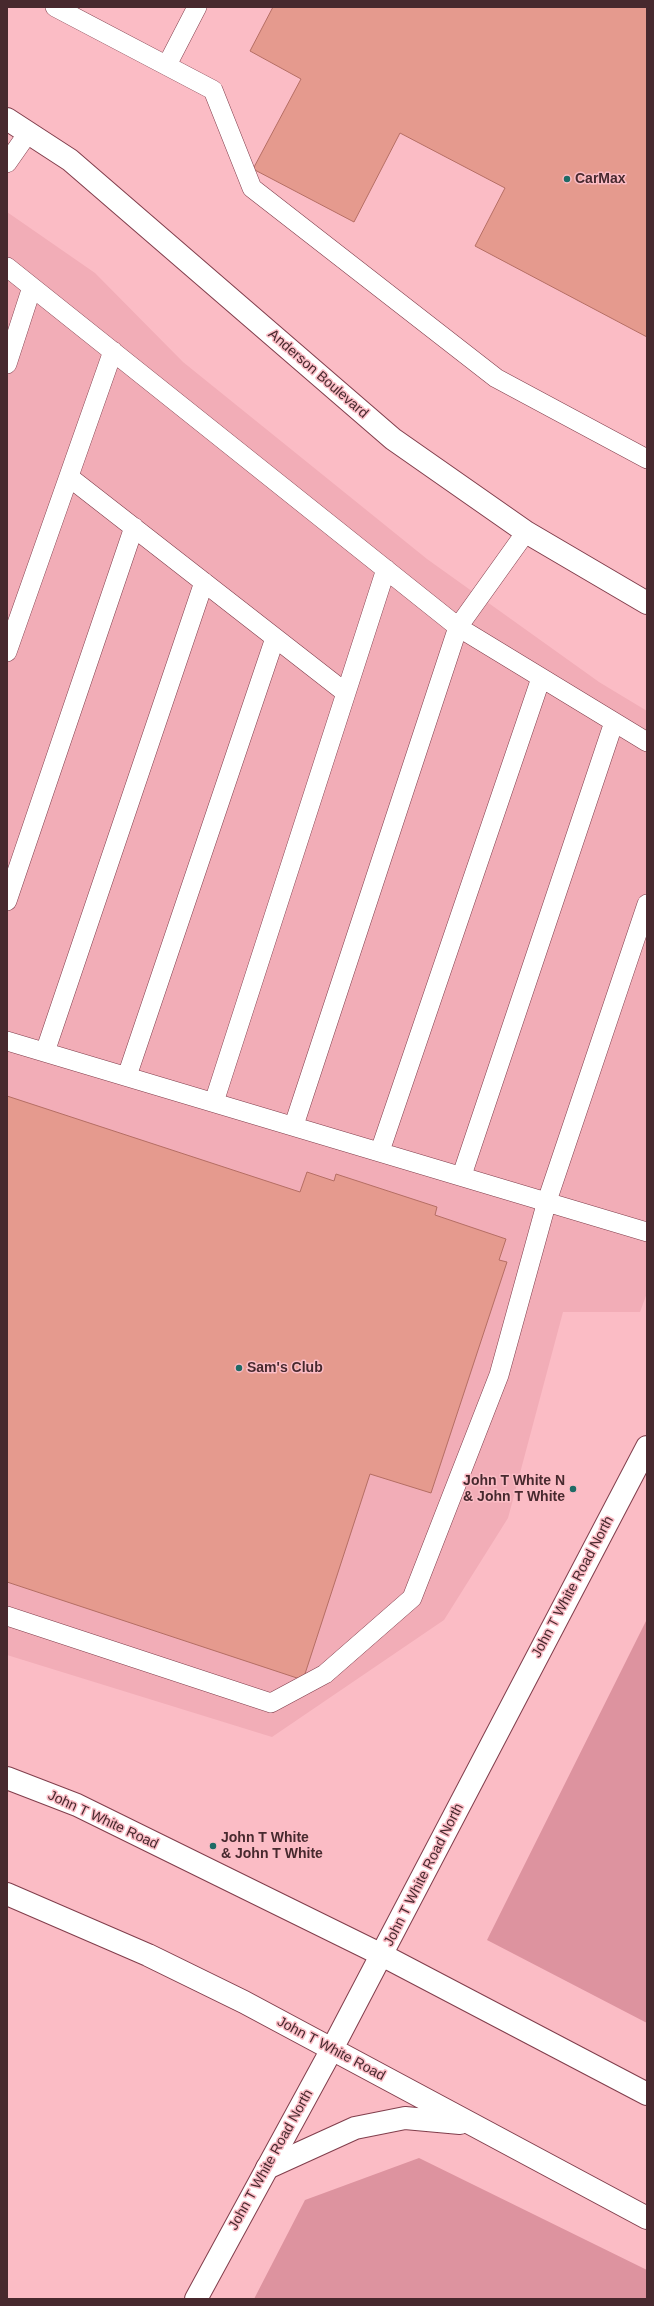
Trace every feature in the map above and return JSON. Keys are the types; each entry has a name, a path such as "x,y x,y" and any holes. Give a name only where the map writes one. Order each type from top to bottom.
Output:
{"street":[{"name":"Anderson Boulevard","path":"7,119 70,160 394,439 526,532 647,603"},
{"name":"John T White Road North","path":"196,2299 382,1955 583,1566 647,1447"},
{"name":"John T White Road","path":"7,1778 77,1805 382,1955 647,2094"},
{"name":"John T White Road","path":"7,1894 155,1958 244,2002 647,2218"},
{"path":"267,2168 355,2128 405,2118 470,2124"}],"lane":[{"path":"55,7 213,90 252,188 496,378 647,459"},
{"path":"167,65 197,7"},
{"path":"7,164 28,133"},
{"path":"7,267 458,627 647,742"},
{"path":"7,364 32,287"},
{"path":"7,652 113,352"},
{"path":"69,477 346,693"},
{"path":"7,901 134,528"},
{"path":"294,1125 458,627 526,532"},
{"path":"214,1102 386,569"},
{"path":"45,1052 204,582"},
{"path":"127,1076 275,638"},
{"path":"380,1151 541,678"},
{"path":"462,1176 614,722"},
{"path":"7,1616 271,1703 325,1674 412,1598 499,1375 547,1201 647,904"},
{"path":"7,1041 294,1125 647,1232"}],"shaded area":[{"path":"7,212 95,273 183,362 427,559 599,682 647,711 647,1293 640,1312 563,1312 508,1518 444,1620 272,1737 7,1655"},
{"path":"647,1619 647,2023 487,1940"},
{"path":"419,2158 647,2270 647,2299 254,2299 305,2200"}],"building":[{"name":"CarMax","path":"273,7 647,7 647,337 475,246 505,188 400,133 354,222 253,169 301,79 250,51"},
{"name":"Sam's Club","path":"7,1096 300,1192 307,1172 334,1181 336,1174 437,1207 435,1215 506,1239 499,1260 507,1262 431,1493 370,1474 303,1680 7,1582"}],"place":[{"name":"CarMax","path":"567,179"},
{"name":"Sam's Club","path":"239,1368"},
{"name":"John T White N & John T White","path":"573,1489"},
{"name":"John T White & John T White","path":"213,1846"}]}
